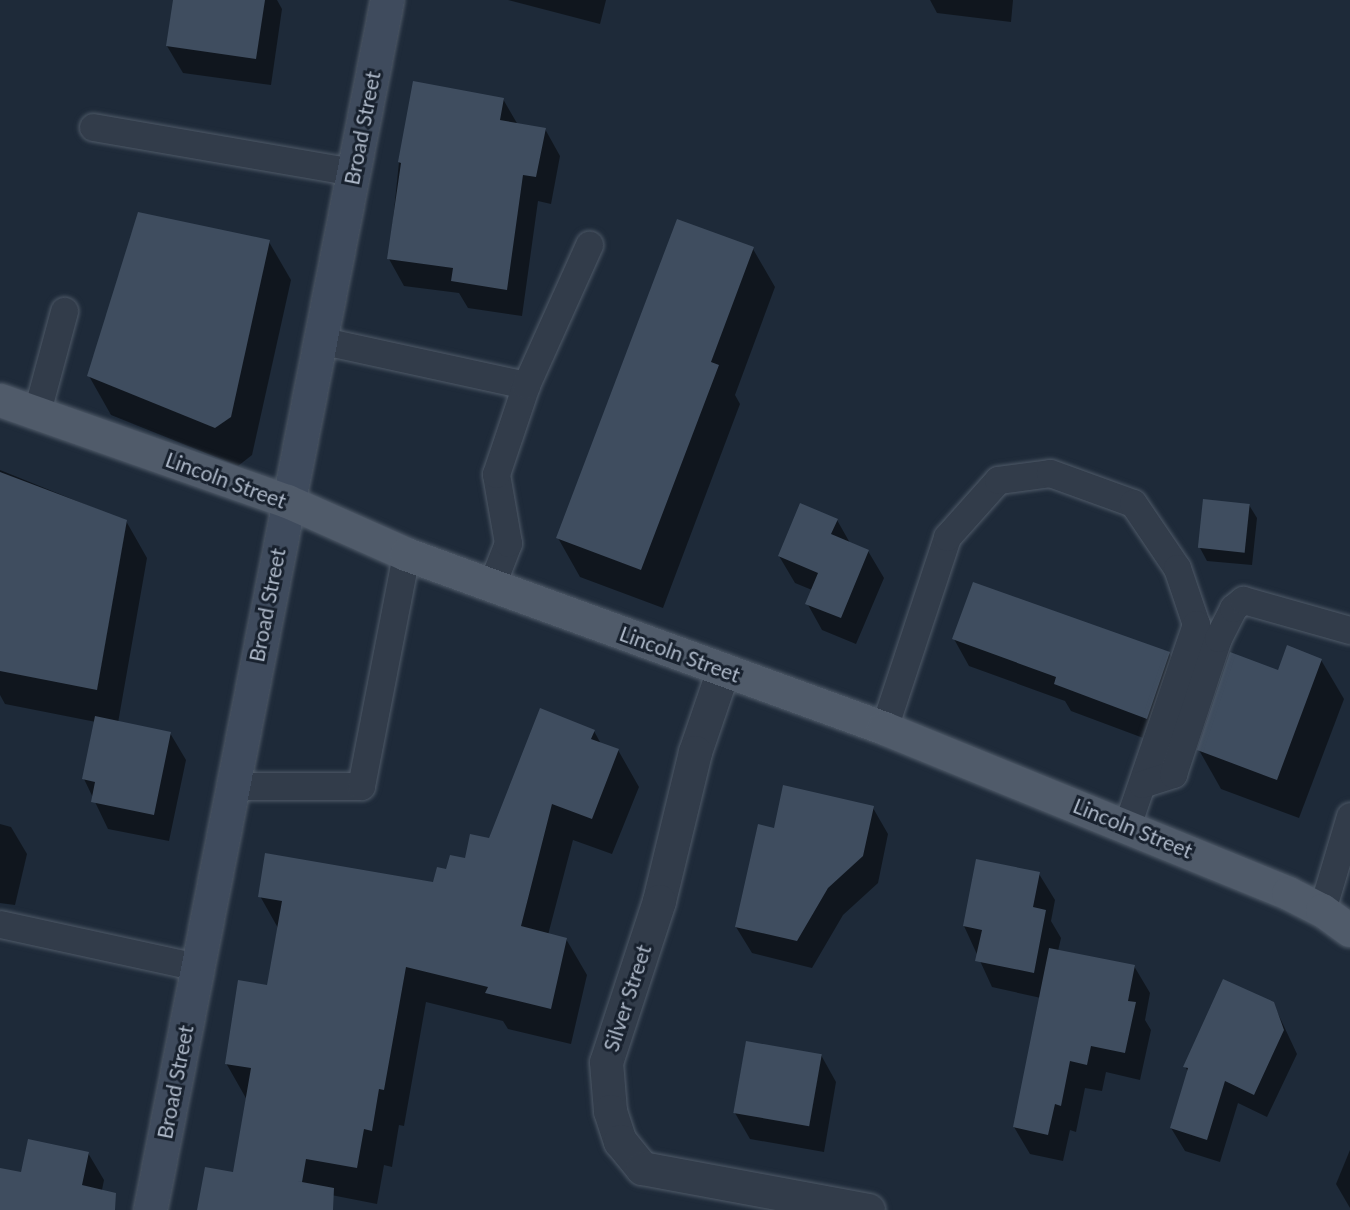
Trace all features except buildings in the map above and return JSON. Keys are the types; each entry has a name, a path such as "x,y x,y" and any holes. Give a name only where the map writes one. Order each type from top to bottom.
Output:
{"main road":[{"name":"Lincoln Street","path":"0,400 36,415 287,501 406,554 884,728 1127,825 1322,910 1350,930"}],"street":[{"name":"Broad Street","path":"150,1210 287,501 387,0"},
{"name":"Silver Street","path":"723,670 695,752 659,901 606,1062 610,1111 620,1141 642,1168 868,1210"}],"lane":[{"path":"93,127 353,171"},
{"path":"492,585 508,543 496,474 526,385 590,245"},
{"path":"36,415 64,311"},
{"path":"319,340 526,385"},
{"path":"884,728 947,537 998,480 1050,473 1132,503 1177,568 1196,624 1127,825"},
{"path":"232,786 361,786 406,554"},
{"path":"1142,784 1173,774 1218,638 1233,608 1243,600 1350,630"},
{"path":"1322,910 1350,816"},
{"path":"0,924 197,967"}]}
